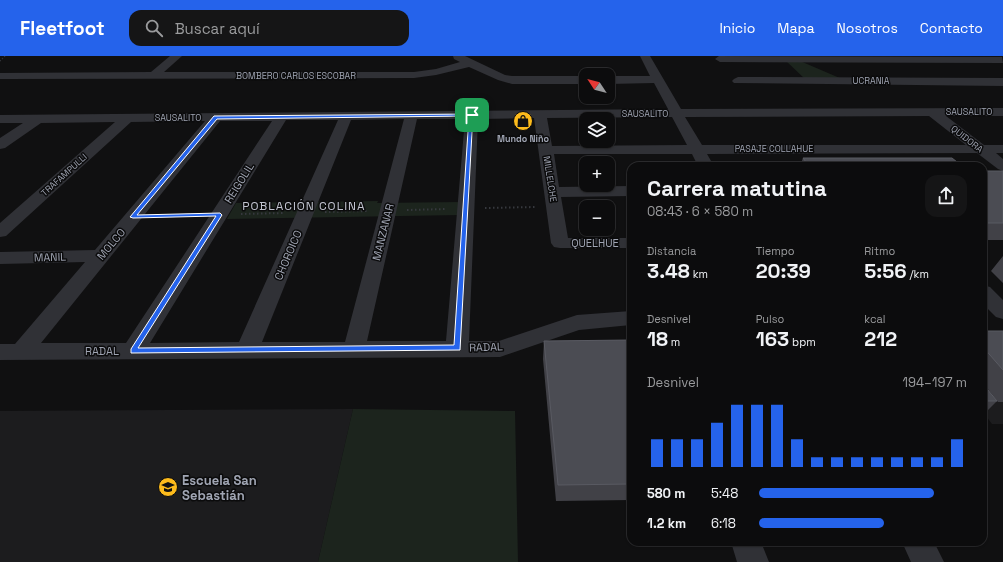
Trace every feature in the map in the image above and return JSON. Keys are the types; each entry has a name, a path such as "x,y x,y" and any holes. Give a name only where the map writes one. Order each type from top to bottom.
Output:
{"street":[{"path":"153,76 177,56"},
{"path":"456,56 502,78 512,80 579,80"},
{"path":"645,56 704,162"},
{"path":"719,58 1002,60"},
{"path":"719,58 748,91"},
{"path":"884,58 921,82"},
{"name":"BOMBERO CARLOS ESCOBAR","path":"0,76 414,75 436,72 470,63"},
{"path":"615,80 658,79"},
{"name":"UCRANIA","path":"738,80 1003,82"},
{"name":"QUIDORA","path":"932,112 1003,166"},
{"name":"SAUSALITO","path":"0,119 677,113 1003,112"},
{"name":"MILLELCHE","path":"540,114 560,243"},
{"path":"457,348 472,115"},
{"name":"CHOROICO","path":"248,350 346,116"},
{"name":"MANZANAR","path":"354,349 411,116"},
{"name":"MOLCO","path":"10,352 101,256 216,117"},
{"name":"REIGOLIL","path":"133,351 281,117"},
{"name":"TRAFAMPULLI","path":"0,232 127,118"},
{"path":"0,145 37,119"},
{"name":"PASAJE COLLAHUE","path":"545,150 1003,149"},
{"path":"553,199 627,192"},
{"name":"QUELHUE","path":"560,243 627,243"},
{"name":"MANIL","path":"0,258 101,256"},
{"path":"987,302 1003,313"},
{"name":"RADAL","path":"10,352 457,348 500,349 577,322 627,318"},
{"path":"747,546 753,562"},
{"path":"919,546 928,562"}],"path":[{"path":"0,60 6,56"},
{"path":"133,217 466,209 553,199"}],"shaded area":[{"path":"785,60 800,61 842,79 805,79"},
{"path":"378,201 377,203 461,202 460,215 227,219 236,203"},
{"path":"987,334 1003,344 1003,424 992,424 987,417"},
{"name":"Escuela San Sebastián","path":"353,409 318,562 0,562 0,411"},
{"path":"353,409 515,411 518,562 318,562"}],"building":[{"path":"803,158 952,158 957,162 806,162"},
{"path":"987,171 1003,171 1003,223 987,223"},
{"path":"987,331 1003,331 1003,370 987,352"},
{"path":"627,340 627,484 558,485 544,341"},
{"path":"987,389 997,401 987,401"}],"place":[{"name":"Mundo Niño","path":"523,121"},
{"name":"Escuela San Sebastián","path":"168,487"}],"district":[{"name":"POBLACIÓN COLINA","path":"304,206"}],"route":[{"path":"472,115 457,348 133,351 220,215 133,217 216,117 472,115"}]}
